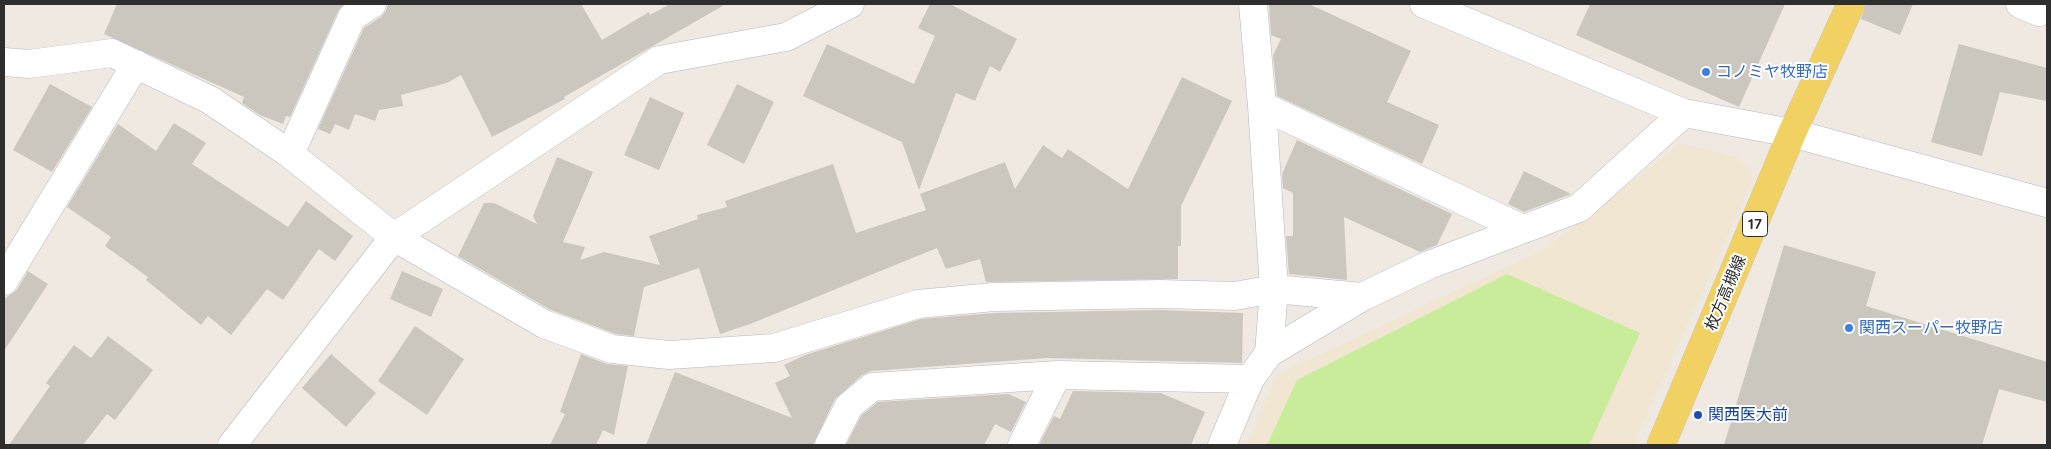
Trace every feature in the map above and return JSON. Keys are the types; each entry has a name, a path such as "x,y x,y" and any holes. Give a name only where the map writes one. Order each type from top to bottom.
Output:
{"main road":[{"name":"枚方高槻線","path":"1661,445 1792,133 1851,4"}],"street":[{"path":"290,154 352,17 372,4"},
{"path":"232,445 394,237 660,60 786,37 850,4"},
{"path":"1253,4 1274,289 1269,353"},
{"path":"1424,4 1684,112 1792,133 2047,203"},
{"path":"2020,4 2039,12 2042,4"},
{"path":"4,62 29,64 112,53 136,64 210,100 290,154 394,237 544,324 612,349 669,355 774,348 918,304 994,297 1235,296 1274,289 1362,297"},
{"path":"4,281 136,64"},
{"path":"1262,106 1523,229"},
{"path":"1222,445 1250,379 1269,353 1362,297 1429,265 1579,208 1684,112"},
{"path":"829,445 848,406 872,387 1057,375 1250,379"},
{"path":"1022,445 1057,375"}],"shaded area":[{"path":"1681,143 1739,158 1754,178 1633,445 1247,445 1277,375 1545,249"}],"green space":[{"path":"1507,274 1640,333 1589,445 1267,445 1297,380"}],"building":[{"path":"117,4 344,4 338,11 290,117 286,116 283,124 260,115 242,103 244,97 104,34"},
{"path":"388,4 581,4 602,40 649,12 650,15 670,4 726,4 564,97 565,99 492,137 461,75 447,83 401,95 403,106 379,110 375,121 355,114 349,130 335,124 330,134 318,129 364,28 381,17 386,11"},
{"path":"930,4 950,4 1017,39 1000,72 990,66 975,101 956,93 919,190 902,142 803,96 827,44 914,84 935,36 918,28"},
{"path":"1269,4 1309,4 1411,51 1387,102 1439,125 1422,164 1277,96 1273,55 1281,39 1271,35"},
{"name":"コノミヤ牧野店","path":"1590,4 1785,4 1739,107 1576,35"},
{"path":"1866,4 1913,4 1900,35 1861,19"},
{"path":"1959,44 2047,68 2047,101 2000,92 1982,156 1931,142"},
{"path":"1182,77 1232,101 1181,206 1181,246 1178,246 1178,279 986,282 980,259 946,269 937,248 750,324 720,334 699,268 644,287 634,336 616,334 551,310 458,256 484,203 494,203 537,224 533,216 557,157 593,172 563,242 585,247 580,260 604,252 660,265 649,236 698,219 697,215 727,207 725,201 833,164 856,233 926,210 920,194 1005,162 1015,189 1043,145 1062,158 1068,149 1128,189"},
{"path":"50,84 92,107 52,172 13,150"},
{"path":"737,84 774,102 744,164 707,145"},
{"path":"650,97 684,113 659,170 624,155"},
{"path":"174,123 206,143 192,164 288,227 306,201 353,236 335,261 319,249 283,300 267,289 231,335 208,316 201,325 146,280 148,277 105,246 111,237 67,207 118,124 156,151"},
{"path":"1297,140 1452,214 1437,245 1420,252 1344,217 1347,280 1289,274 1286,236 1293,236 1293,193 1283,188 1282,174"},
{"path":"1524,171 1571,194 1524,212 1508,204"},
{"name":"関西スーパー牧野店","path":"1784,245 1876,272 1866,306 2047,362 2047,402 1999,389 1982,445 1724,445"},
{"path":"28,271 48,284 4,351 4,299 17,290"},
{"path":"402,271 443,289 431,317 390,299"},
{"path":"1160,310 1243,313 1242,363 1047,358 871,371 862,375 835,399 813,445 646,445 675,372 792,418 775,383 790,376 784,365 805,355 921,319 995,313"},
{"path":"415,326 464,359 427,415 378,381"},
{"path":"108,336 153,370 115,420 107,414 83,445 9,445 50,386 46,383 74,345 91,358"},
{"path":"331,354 376,393 346,427 302,388"},
{"path":"581,354 607,364 628,366 614,435 603,430 596,445 550,445 565,414 560,412"},
{"path":"1073,391 1161,393 1205,412 1191,445 1039,445 1054,416 1060,419"},
{"path":"1008,394 1026,402 1011,432 995,424 984,445 846,445 861,416 878,402"}],"place":[{"name":"コノミヤ牧野店","path":"1706,72"},
{"name":"関西スーパー牧野店","path":"1849,328"},
{"name":"関西医大前","path":"1698,415"}]}
